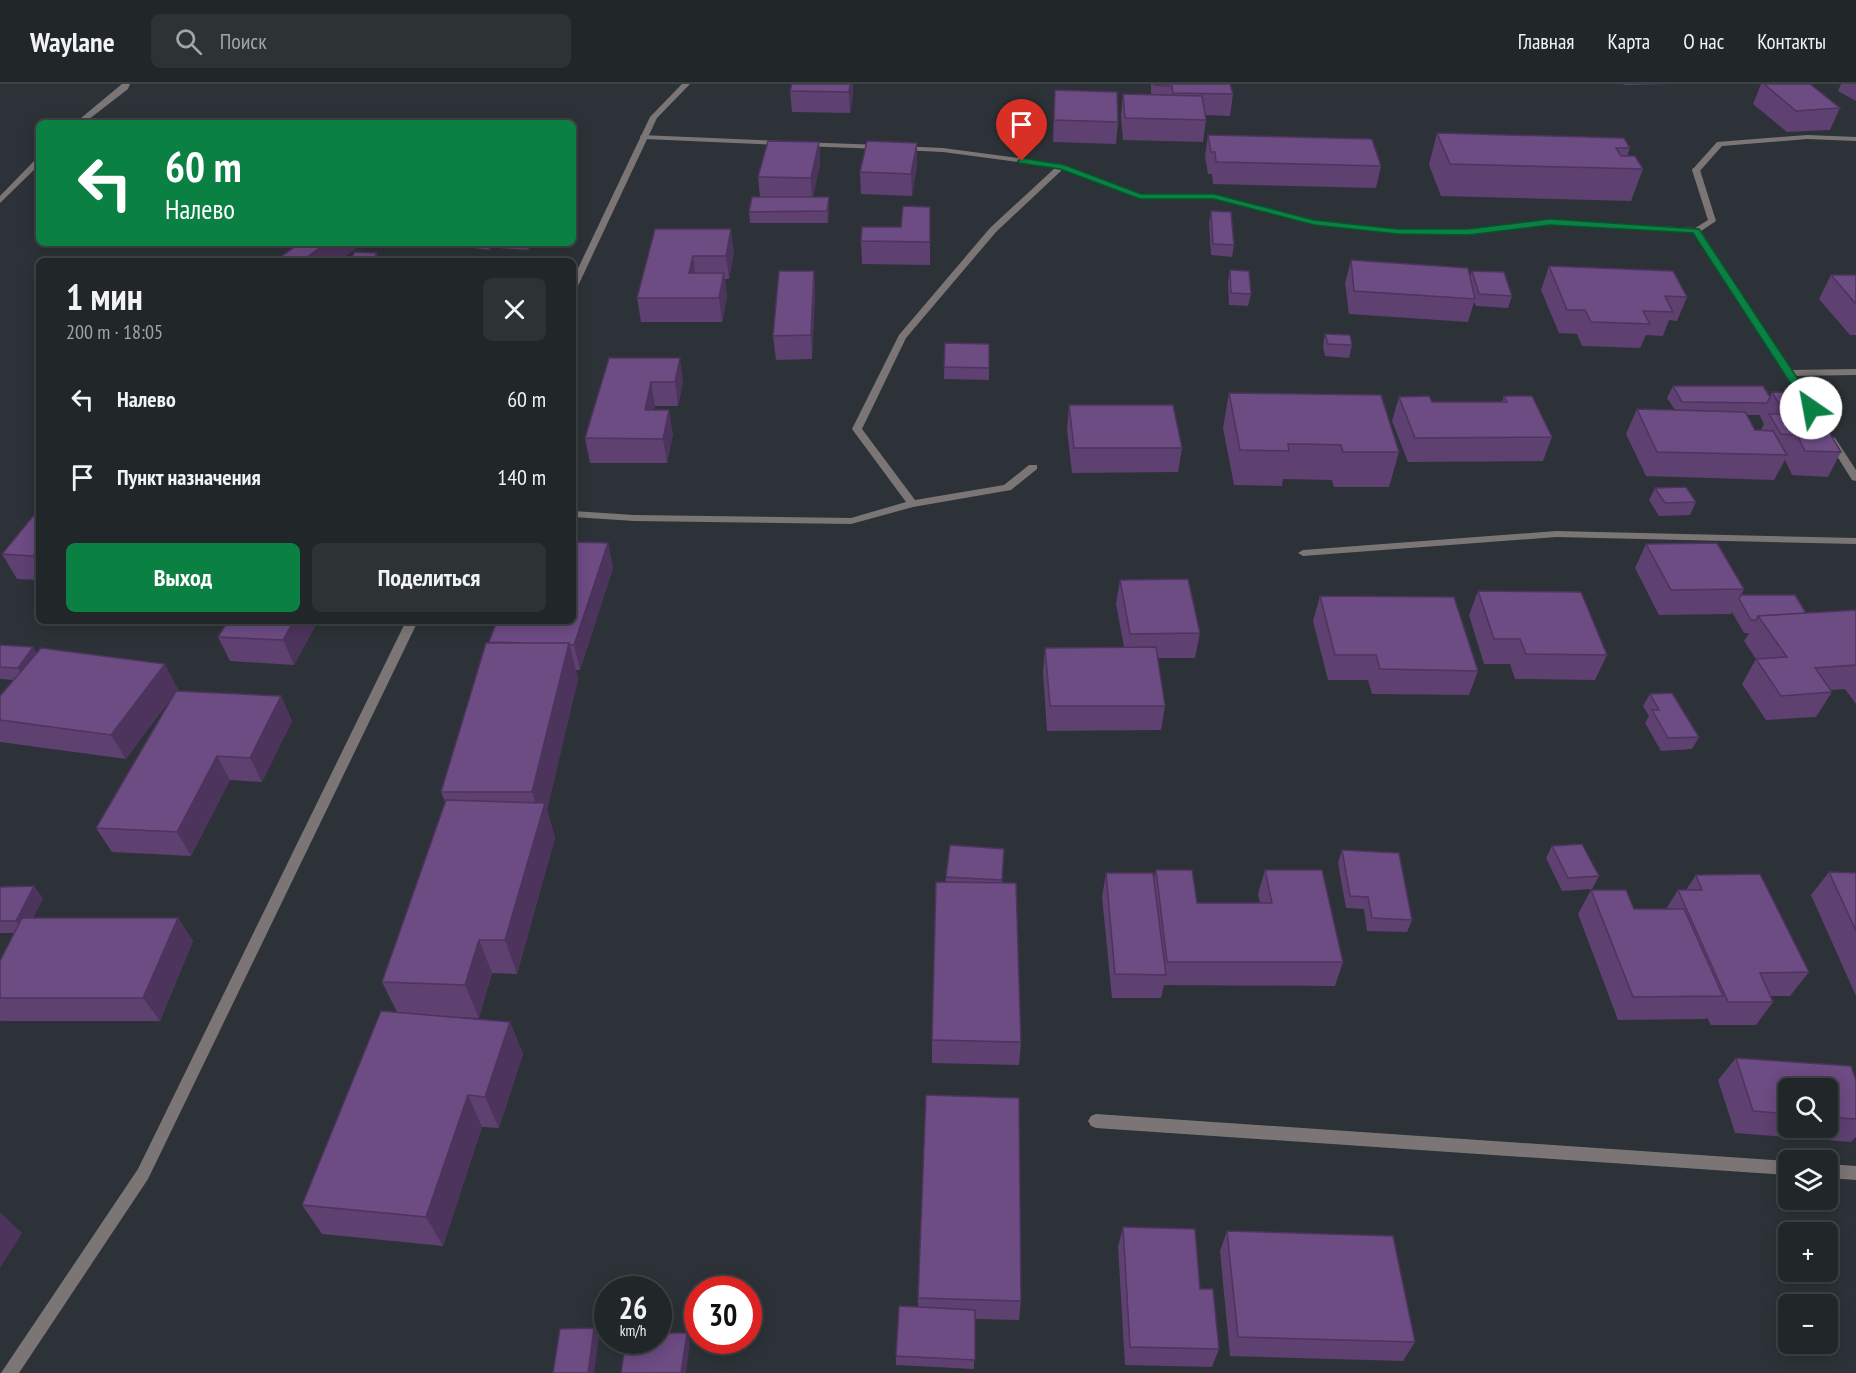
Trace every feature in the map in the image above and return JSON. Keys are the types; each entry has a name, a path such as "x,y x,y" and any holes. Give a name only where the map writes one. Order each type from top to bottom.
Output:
{"street":[{"path":"83,120 126,87 126,84"},
{"path":"576,282 654,117 686,84"},
{"path":"645,137 943,150 1062,166 1140,196 1214,196 1314,222 1397,232 1468,232 1550,222 1696,231 1712,221 1696,170 1720,144 1807,137 1856,139"},
{"path":"0,201 36,164"},
{"path":"912,504 857,429 902,337 993,230 1062,166"},
{"path":"1696,231 1813,411"},
{"path":"1789,373 1856,372"},
{"path":"1826,430 1856,478"},
{"path":"576,514 634,518 851,521 912,504 1007,488 1033,467"},
{"path":"1303,553 1556,534 1856,541"},
{"path":"9,1373 143,1174 411,624"},
{"path":"1096,1121 1778,1167"},
{"path":"1838,1172 1856,1173"}],"building":[{"path":"792,84 850,84 849,92 790,91"},
{"path":"1154,84 1230,84 1233,94 1173,93 1172,86"},
{"path":"1764,84 1810,84 1840,108 1796,111"},
{"path":"1055,90 1117,92 1118,122 1054,120"},
{"path":"1123,94 1202,96 1206,120 1125,118"},
{"path":"1437,133 1624,138 1630,148 1616,148 1621,156 1635,156 1643,169 1450,164"},
{"path":"1208,135 1372,139 1381,166 1216,162 1215,152 1211,152"},
{"path":"768,141 819,142 811,178 758,177"},
{"path":"867,141 917,143 911,174 860,172"},
{"path":"752,197 829,197 827,211 749,212"},
{"path":"903,206 930,207 930,242 861,241 862,227 901,227"},
{"path":"1211,211 1231,212 1234,245 1213,244"},
{"path":"655,229 731,229 726,256 693,256 689,273 724,273 719,298 637,298"},
{"path":"296,246 322,246 306,258 279,258"},
{"path":"355,252 377,253 374,258 351,258"},
{"path":"1351,260 1468,268 1475,299 1354,291"},
{"path":"1549,266 1673,271 1687,297 1665,296 1673,312 1643,311 1650,324 1591,322 1585,310 1567,310"},
{"path":"1230,270 1249,271 1251,294 1231,293"},
{"path":"779,271 814,271 811,335 773,336"},
{"path":"1472,271 1504,272 1512,296 1479,294"},
{"path":"1831,275 1856,275 1856,304"},
{"path":"1325,334 1350,335 1352,345 1328,344"},
{"path":"945,343 989,344 989,368 944,367"},
{"path":"609,358 680,358 675,382 651,382 645,410 669,410 663,439 585,438"},
{"path":"1673,386 1763,386 1770,397 1767,403 1682,402"},
{"path":"1772,392 1806,393 1841,452 1805,451 1797,435 1781,434 1769,414 1785,414"},
{"path":"1229,393 1381,395 1399,452 1343,452 1341,445 1308,444 1288,444 1289,451 1240,450"},
{"path":"1429,396 1432,402 1507,402 1504,396 1532,396 1552,437 1415,438 1399,397"},
{"path":"1069,405 1173,405 1182,448 1074,448"},
{"path":"1637,409 1745,412 1755,430 1773,431 1787,455 1657,452"},
{"path":"1686,487 1696,502 1665,503 1655,488"},
{"path":"36,513 36,552 33,556 2,554"},
{"path":"576,542 608,543 574,645 569,643 489,642 496,624 576,624"},
{"path":"1717,543 1744,589 1671,590 1646,544"},
{"path":"1188,579 1200,633 1130,634 1120,580"},
{"path":"1478,591 1581,592 1607,655 1526,654 1520,639 1494,639"},
{"path":"1741,595 1795,595 1806,613 1758,616 1756,620 1751,620 1739,599"},
{"path":"1320,596 1454,597 1478,671 1380,669 1376,655 1335,655"},
{"path":"1856,610 1856,665 1815,668 1832,692 1781,696 1756,659 1787,657 1758,616"},
{"path":"226,624 292,624 283,640 218,637"},
{"path":"486,643 569,643 532,792 441,792"},
{"path":"0,645 33,647 18,668 0,667"},
{"path":"1156,647 1165,706 1050,706 1045,648"},
{"path":"41,648 165,664 111,735 0,720 0,696"},
{"path":"176,691 281,696 250,758 217,756 177,832 96,828"},
{"path":"1672,693 1699,737 1668,738 1652,710 1659,710 1650,694"},
{"path":"446,800 545,803 505,940 479,940 465,985 382,982"},
{"path":"1582,844 1599,876 1568,878 1552,846"},
{"path":"950,845 1004,849 1002,880 946,877"},
{"path":"1342,850 1399,853 1412,920 1372,918 1368,897 1350,896"},
{"path":"1156,870 1192,870 1197,903 1272,903 1265,870 1322,870 1343,962 1167,962"},
{"path":"1829,872 1856,873 1856,931"},
{"path":"1106,873 1153,873 1166,975 1115,974"},
{"path":"1760,874 1809,972 1760,973 1773,1002 1728,1002 1678,890 1702,890 1696,875"},
{"path":"936,882 1016,883 1021,1042 932,1040"},
{"path":"34,886 16,921 0,921 0,887"},
{"path":"1591,890 1626,890 1634,909 1684,909 1723,996 1633,997"},
{"path":"22,918 178,918 143,998 0,998 0,961"},
{"path":"381,1011 510,1022 485,1097 468,1095 426,1217 302,1205"},
{"path":"1736,1058 1851,1066 1856,1080 1856,1119 1838,1118 1838,1078 1778,1078 1778,1113 1753,1111"},
{"path":"926,1095 1019,1098 1021,1301 918,1298"},
{"path":"1123,1227 1195,1229 1200,1289 1213,1289 1219,1349 1130,1347"},
{"path":"1227,1231 1393,1236 1415,1342 1238,1337"},
{"path":"899,1306 975,1310 975,1360 896,1356"},
{"path":"594,1328 588,1373 553,1373 560,1329"},
{"path":"672,1333 684,1333 681,1373 621,1373 624,1354 672,1354"}],"route":[{"path":"1022,161 1062,166 1140,196 1214,196 1314,222 1397,232 1468,232 1550,222 1696,231 1811,408"}]}
